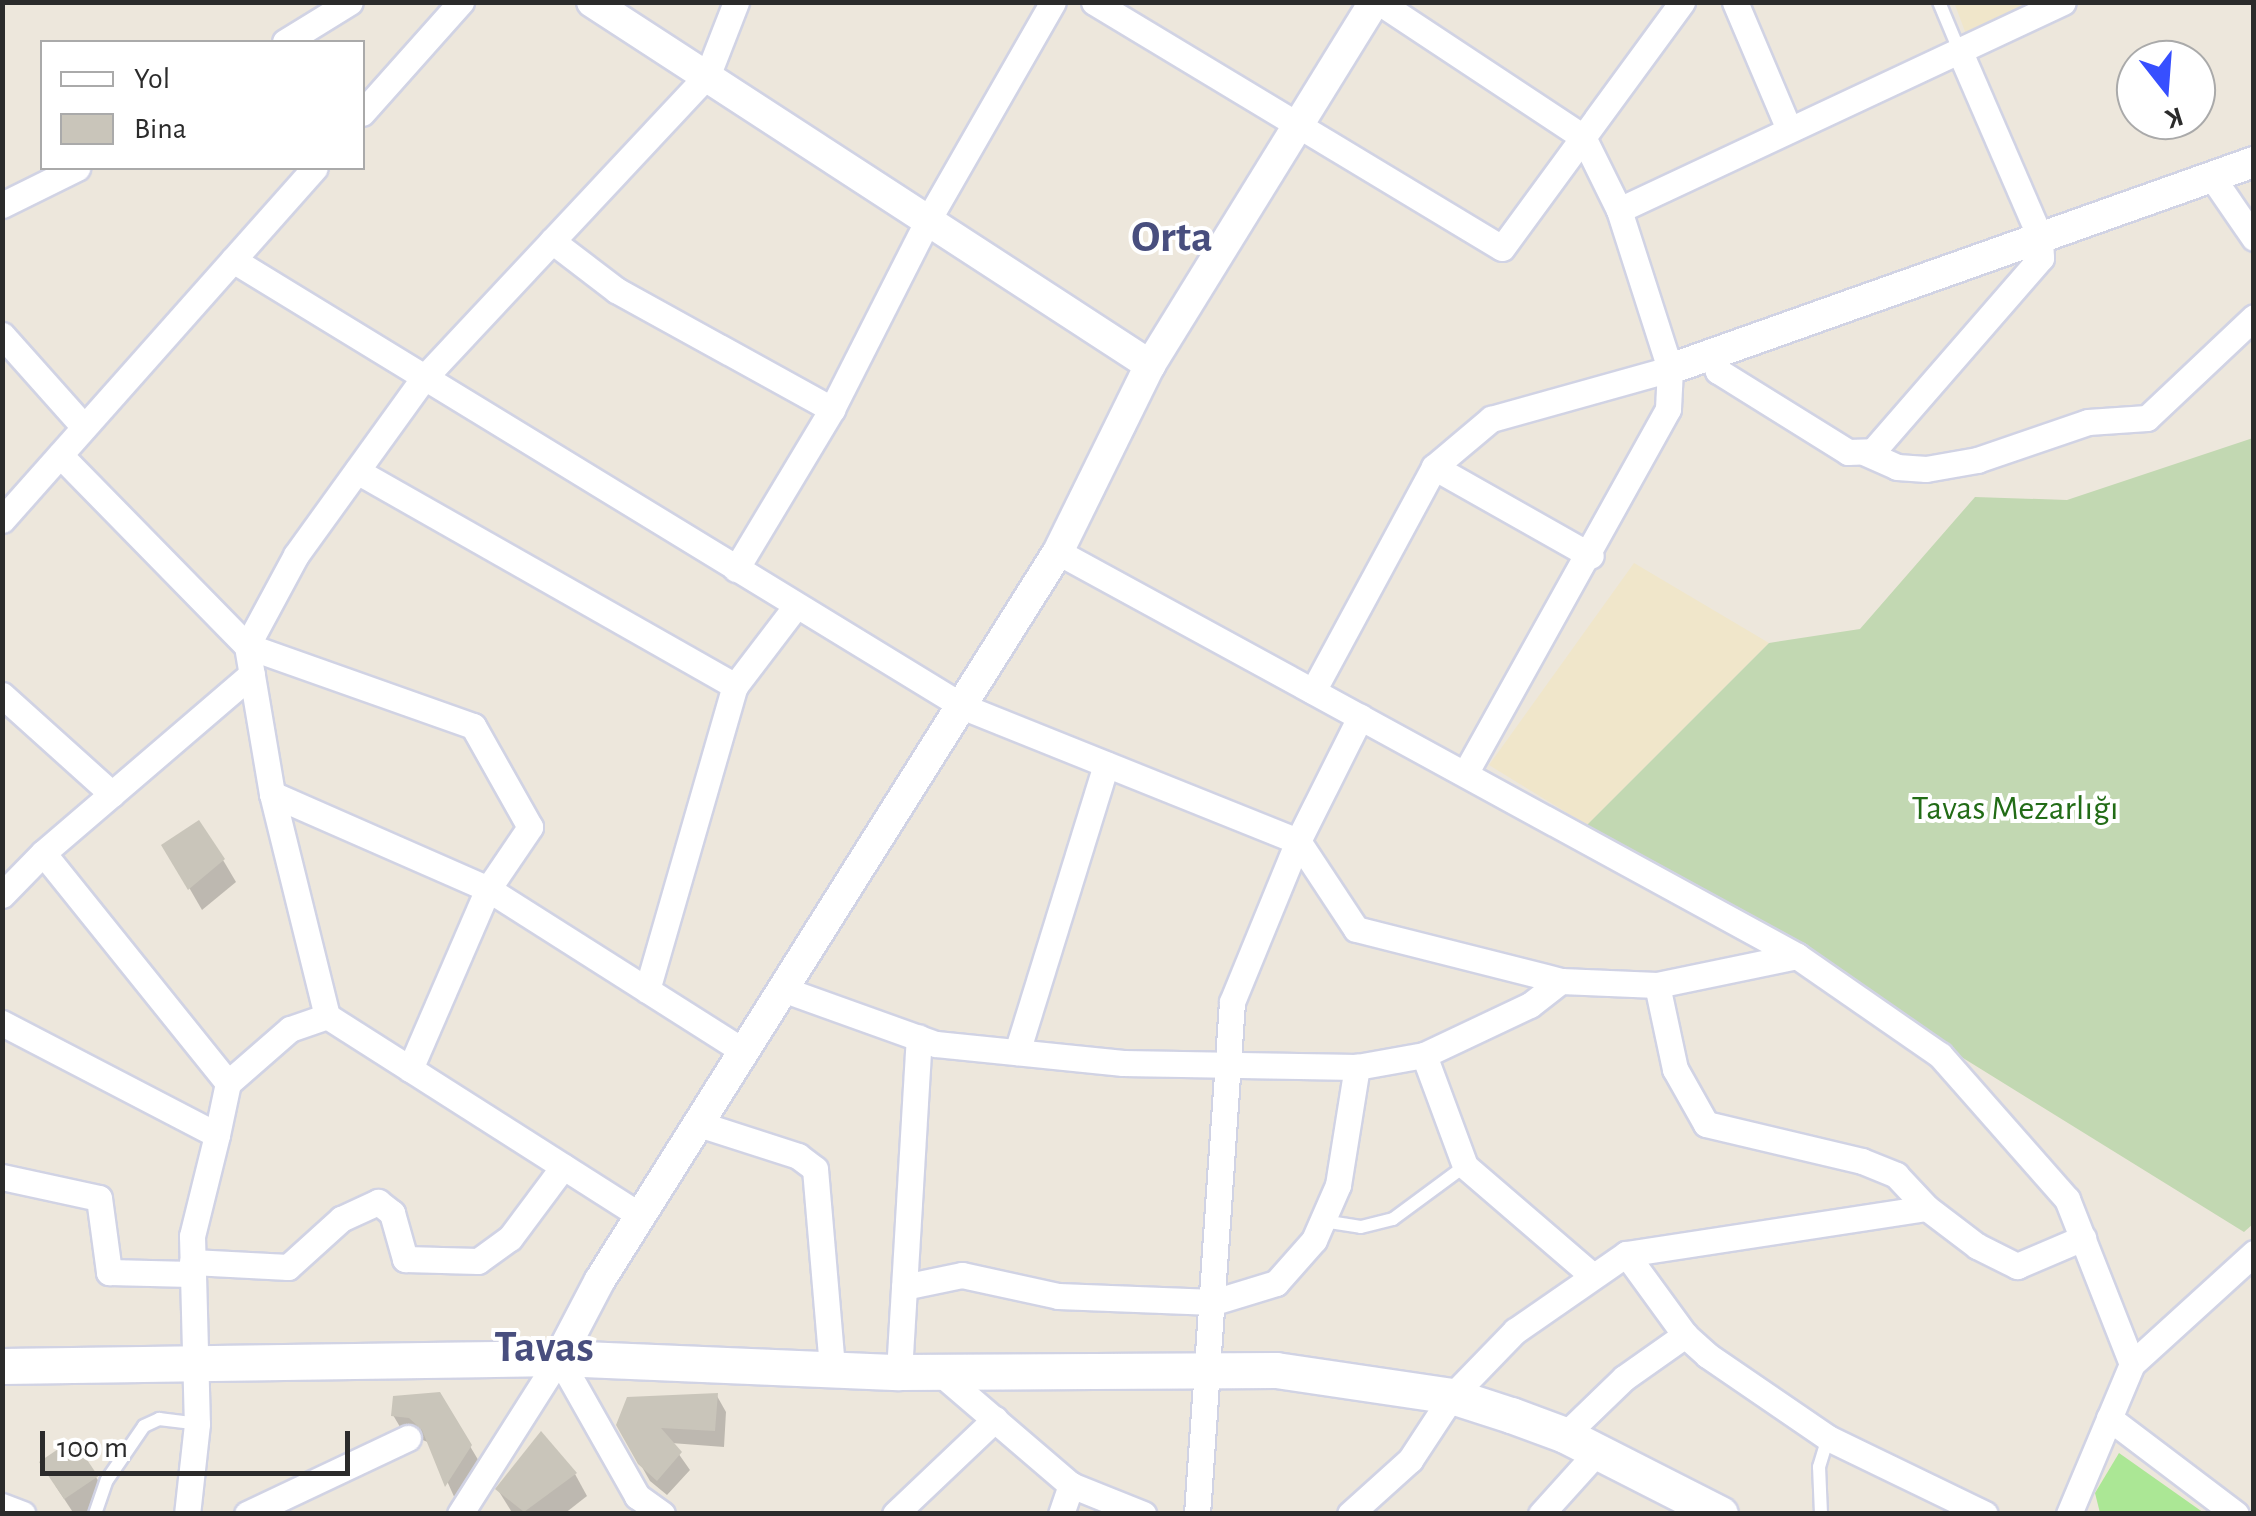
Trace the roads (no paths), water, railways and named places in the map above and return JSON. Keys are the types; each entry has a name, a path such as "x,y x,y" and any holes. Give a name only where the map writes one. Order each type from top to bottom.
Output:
{"main road":[{"path":"2,1366 194,1360 559,1358 899,1372 1211,1367 1276,1370 1452,1396 1565,1434 1720,1514"}],"street":[{"path":"288,40 350,2"},
{"path":"365,111 461,2"},
{"path":"592,2 1150,365"},
{"path":"640,1216 328,1016 272,794 247,646 296,555 422,380 708,74 736,2"},
{"path":"736,570 832,409 928,220 1053,2"},
{"path":"1094,2 1298,130 1502,248 1682,2"},
{"path":"460,1514 559,1358 640,1216 964,707 1058,552 1150,365 1376,2 1583,137 1619,210 1670,369 1668,409 1590,556 1466,772"},
{"path":"1734,2 1789,130"},
{"path":"1619,210 2063,2"},
{"path":"1866,453 1881,448 2041,258 2040,237 1959,50"},
{"path":"1313,691 1434,467 1491,419 1670,369 2254,162"},
{"path":"4,208 73,170"},
{"path":"2,520 313,170"},
{"path":"2212,176 2254,238"},
{"path":"552,241 616,290 832,409"},
{"path":"233,260 422,380 964,707 1298,841 1356,928 1561,981 1658,985 1798,956"},
{"path":"1712,354 1718,371 1848,452 1866,453 1897,467 1926,469 1977,460 2077,425 2147,418 2254,317"},
{"path":"2,335 84,428"},
{"path":"60,455 247,646 473,726 530,828 488,889 410,1069"},
{"path":"1434,467 1590,556"},
{"path":"356,471 735,686"},
{"path":"1058,552 1798,956 1940,1055 2031,1151 2067,1199 2132,1364"},
{"path":"647,990 735,686 796,606"},
{"path":"3,894 44,852 252,674"},
{"path":"2,695 112,794"},
{"path":"1197,1514 1211,1367 1232,1002 1298,841 1360,717"},
{"path":"1018,1052 1106,764"},
{"path":"272,794 488,889 745,1052"},
{"path":"44,852 228,1084"},
{"path":"785,990 919,1038 1018,1052 1124,1063 1357,1067 1424,1055 1530,1006 1561,981"},
{"path":"1658,985 1675,1069 1706,1124 1862,1162 1896,1175 1927,1208 1976,1246 2016,1266 2083,1238"},
{"path":"187,1514 197,1424 192,1268 228,1084 290,1029 328,1016"},
{"path":"2,1022 217,1135"},
{"path":"899,1372 919,1038"},
{"path":"1424,1055 1465,1166 1594,1276"},
{"path":"904,1287 962,1275 1058,1296 1214,1302 1290,1274 1324,1221 1349,1145 1357,1067"},
{"path":"699,1124 805,1158 815,1169 832,1369"},
{"path":"2,1177 99,1198 109,1272 283,1268 342,1219 378,1202 392,1213 399,1252 410,1262 478,1261 510,1238 563,1167"},
{"path":"1350,1514 1425,1443 1452,1396 1515,1332 1626,1254 1927,1208"},
{"path":"2069,1514 2132,1364 2254,1253"},
{"path":"1626,1254 1684,1335 1828,1438 1985,1514"},
{"path":"1565,1434 1624,1378 1684,1335"},
{"path":"559,1358 636,1505 662,1514"},
{"path":"939,1372 1071,1484 1143,1514"},
{"path":"2109,1418 2236,1514"},
{"path":"895,1514 995,1420"},
{"path":"247,1514 408,1438"},
{"path":"1542,1514 1598,1452"},
{"path":"1061,1514 1071,1484"},
{"path":"2,1506 23,1514"}],"lane":[{"path":"1938,2 1959,50"},
{"path":"1324,1221 1361,1226 1393,1219 1465,1166"},
{"path":"95,1514 108,1480 144,1426 159,1419 197,1424"},
{"path":"1821,1514 1819,1467 1828,1438"}],"district":[{"name":"Orta","path":"1172,238"},
{"name":"Tavas","path":"544,1348"}],"park label":[{"name":"Tavas Mezarlığı","path":"2015,809"}]}
